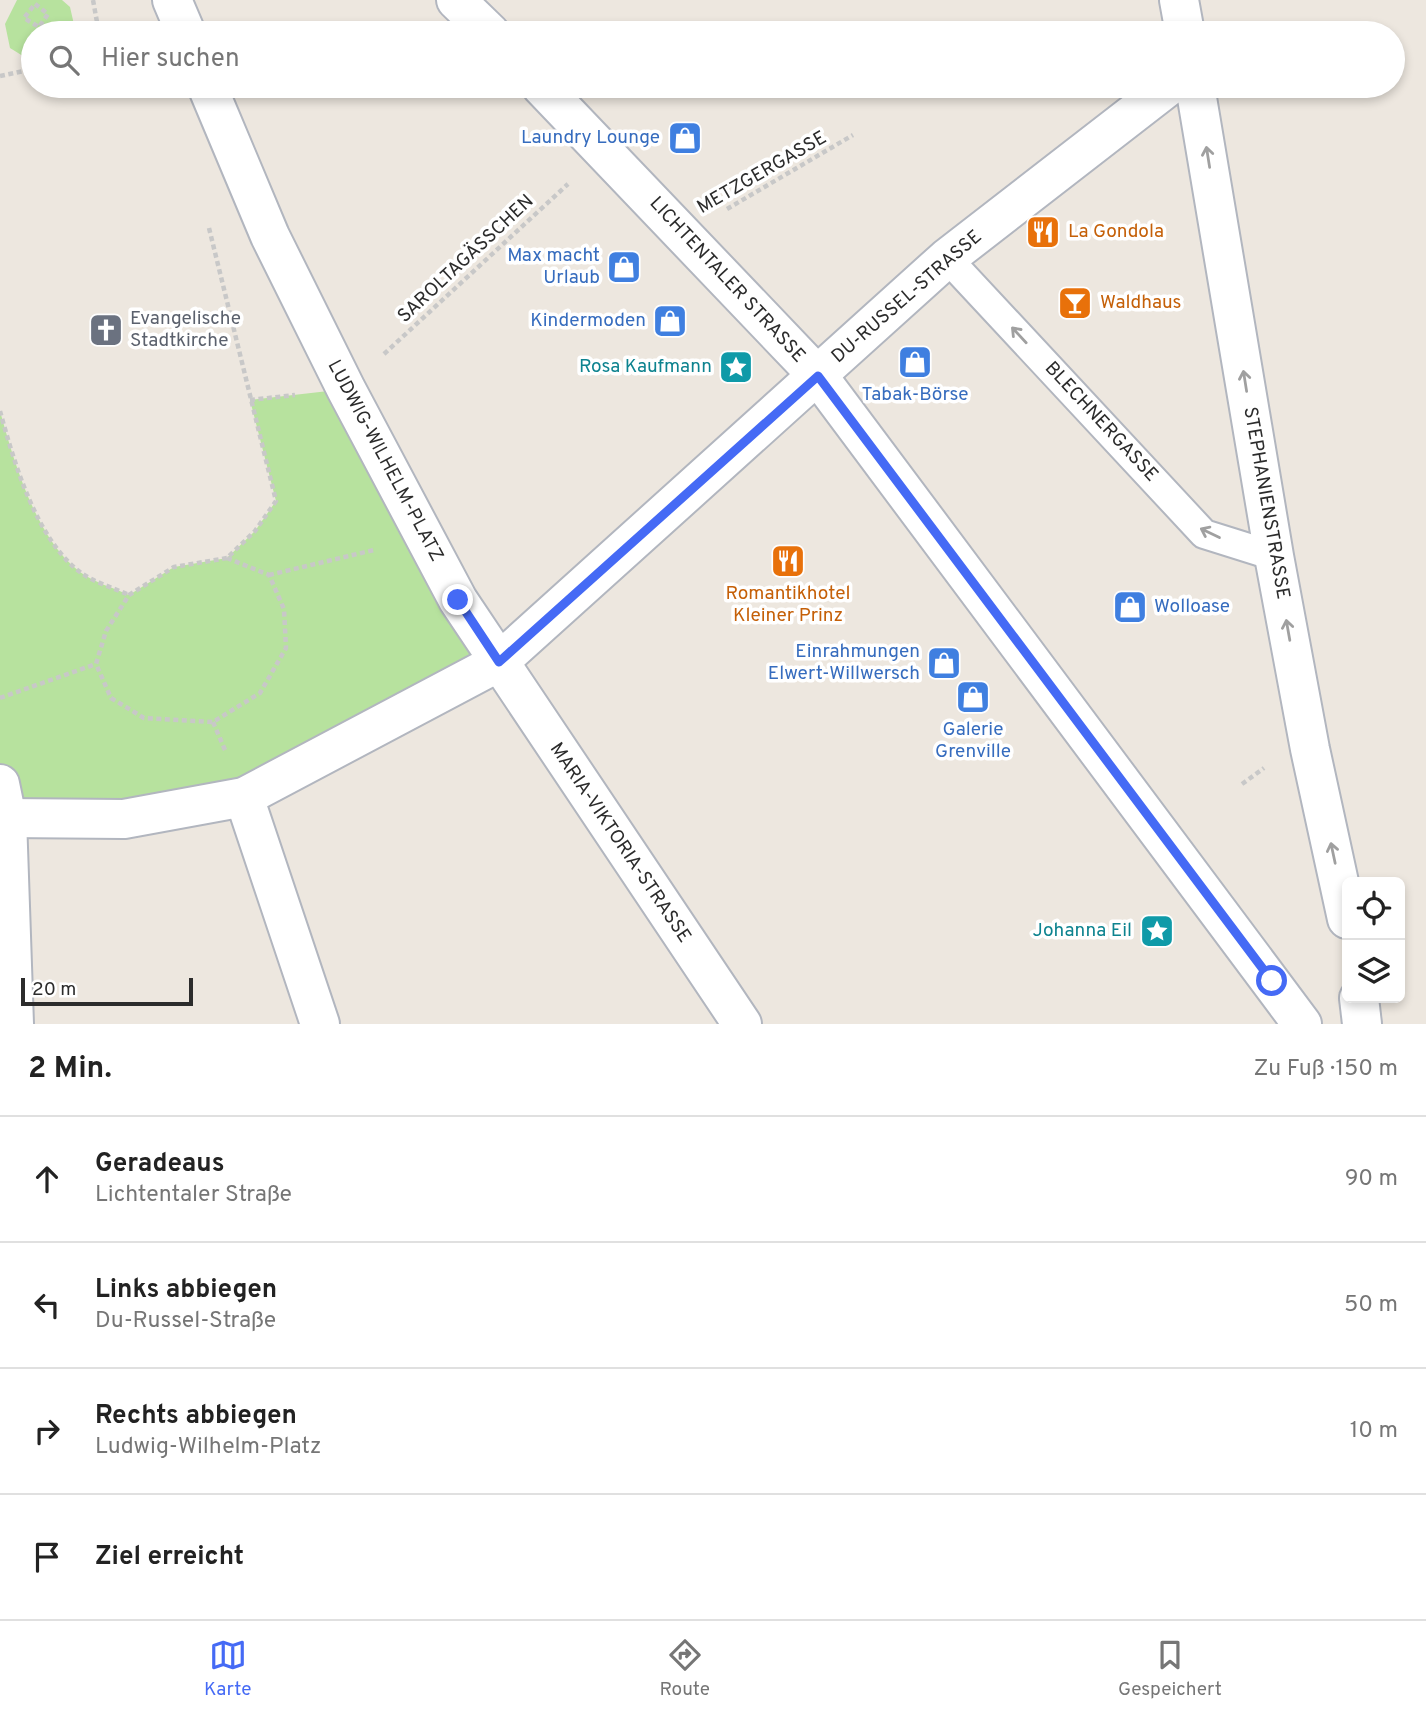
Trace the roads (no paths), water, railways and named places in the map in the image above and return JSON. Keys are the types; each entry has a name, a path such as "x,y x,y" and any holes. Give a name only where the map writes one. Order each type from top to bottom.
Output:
{"street":[{"path":"172,0 181,21"},
{"path":"456,0 478,21"},
{"path":"1179,0 1183,21"},
{"name":"LUDWIG-WILHELM-PLATZ","path":"212,98 270,236 346,389 458,600 499,662"},
{"name":"LICHTENTALER STRASSE","path":"553,98 818,376 1303,1024"},
{"name":"DU-RUSSEL-STRASSE","path":"499,662 947,258 1154,98"},
{"name":"STEPHANIENSTRASSE","path":"1197,98 1274,556 1310,749 1342,896"},
{"path":"14,1024 4,801 124,819 244,797 499,662"},
{"name":"MARIA-VIKTORIA-STRASSE","path":"499,662 742,1024"},
{"path":"244,797 320,1024"},
{"path":"1360,1003 1362,1024"}],"lane":[{"name":"BLECHNERGASSE","path":"947,258 1204,534 1274,556"}],"place":[{"name":"Laundry Lounge","path":"685,138"},
{"name":"La Gondola","path":"1043,232"},
{"name":"Max macht Urlaub","path":"624,267"},
{"name":"Waldhaus","path":"1075,303"},
{"name":"Kindermoden","path":"670,321"},
{"name":"Evangelische Stadtkirche","path":"106,330"},
{"name":"Tabak-Börse","path":"915,362"},
{"name":"Rosa Kaufmann","path":"736,367"},
{"name":"Romantikhotel Kleiner Prinz","path":"788,561"},
{"name":"Wolloase","path":"1130,607"},
{"name":"Einrahmungen Elwert-Willwersch","path":"944,663"},
{"name":"Galerie Grenville","path":"973,697"},
{"name":"Johanna Eil","path":"1157,931"}]}
